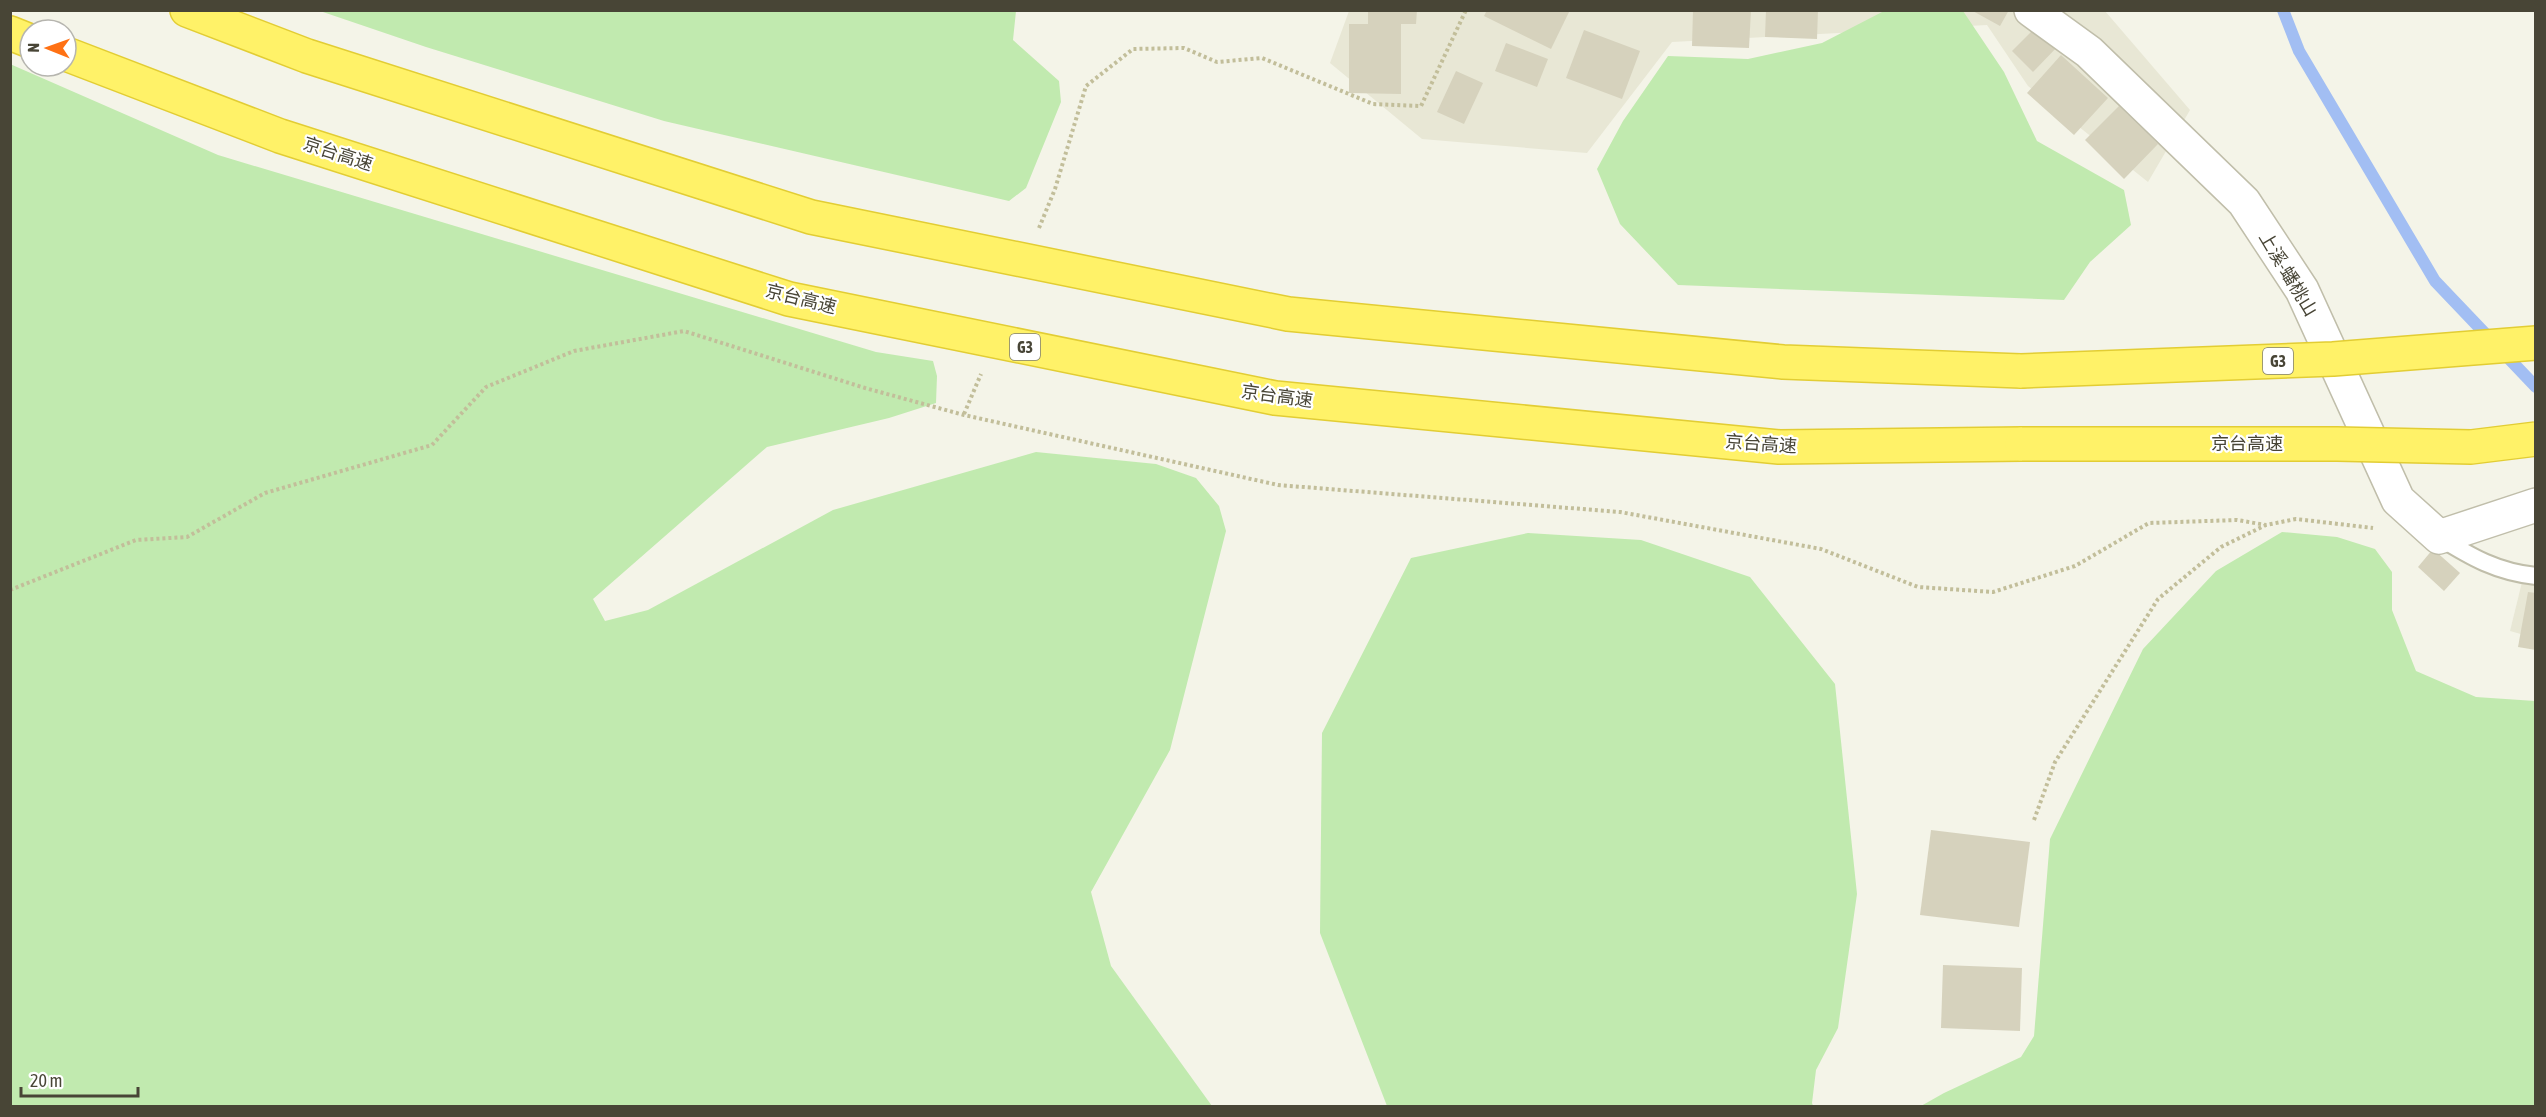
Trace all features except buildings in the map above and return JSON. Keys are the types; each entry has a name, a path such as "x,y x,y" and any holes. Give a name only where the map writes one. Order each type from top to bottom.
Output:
{"highway":[{"name":"G3","path":"187,10 307,56 811,217 1288,314 1783,362 2021,370 2333,359 2535,343"},
{"name":"京台高速","path":"78,59 280,136 789,299 1275,398 1779,447 2022,444 2337,444 2471,447 2535,439"},
{"path":"2333,359 2535,322"},
{"path":"2471,447 2535,446"}],"street":[{"name":"上溪-蟠桃山","path":"2031,10 2089,52 2244,202 2302,290 2398,500 2439,537"},
{"path":"2439,537 2535,505"}],"lane":[{"path":"2439,537 2475,560 2516,574 2535,576"}],"path":[{"path":"1038,232 1055,189 1086,87 1133,49 1185,48 1217,62 1262,58 1373,104 1421,106 1466,10"},
{"path":"10,590 136,540 186,537 266,493 432,445 486,387 574,351 684,331 865,388 964,414 1278,485 1632,514 1821,549 1918,587 1993,592 2075,566 2149,523 2237,520 2266,525"},
{"path":"964,414 982,372"},
{"path":"2034,820 2055,762 2158,599 2222,547 2266,525 2296,519 2384,530"}],"shaded area":[{"path":"1349,11 2105,11 2190,110 2148,182 2028,86 1987,25 1672,42 1587,153 1422,139 1330,63"},
{"path":"2524,574 2535,576 2535,638 2510,631"}],"green space":[{"path":"320,11 1016,11 1013,40 1059,81 1061,102 1026,188 1009,201 664,121 426,47"},
{"path":"1884,11 1963,11 2004,72 2037,141 2124,190 2131,225 2090,262 2064,300 1678,285 1620,224 1597,169 1623,121 1668,56 1748,59 1822,43"},
{"path":"10,64 18,68 18,78 42,78 218,155 876,352 933,361 937,376 936,403 889,418 767,447 593,599 605,621 648,610 833,510 1036,452 1156,464 1196,478 1219,506 1226,531 1170,750 1091,892 1111,966 1212,1106 11,1106"},
{"path":"2282,532 2337,537 2375,549 2392,572 2392,610 2416,671 2476,697 2535,701 2535,1106 1921,1106 2021,1057 2034,1036 2050,839 2143,649 2216,571"},
{"path":"1528,533 1641,540 1750,577 1835,684 1857,894 1838,1028 1816,1070 1813,1106 1387,1106 1320,933 1322,733 1411,558"}],"waterway":[{"path":"2283,10 2299,51 2435,281 2536,387"}]}
